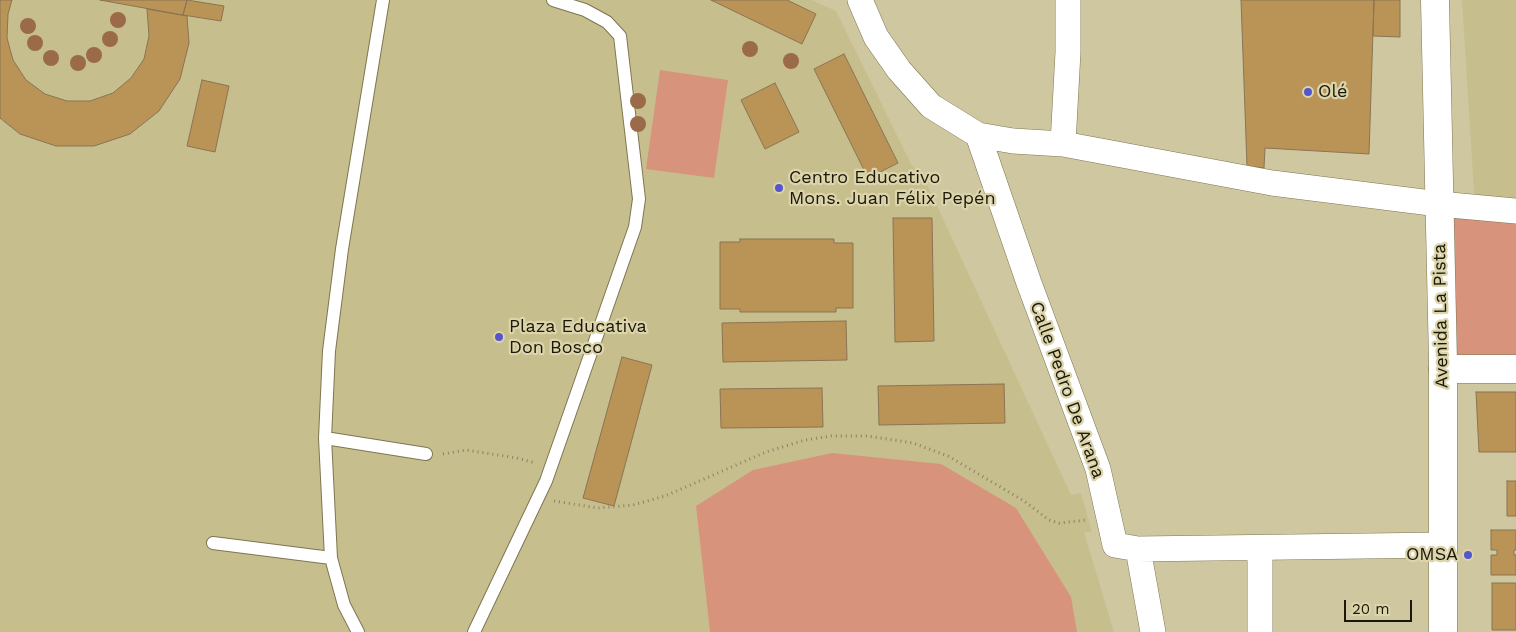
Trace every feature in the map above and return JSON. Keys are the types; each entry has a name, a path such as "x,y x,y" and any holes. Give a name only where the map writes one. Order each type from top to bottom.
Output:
{"main road":[{"name":"Avenida La Pista","path":"1435,0 1443,369 1443,632"},
{"path":"1443,369 1516,369"}],"street":[{"path":"860,0 876,37 899,70 931,106 978,135 1013,141 1063,144 1272,183 1439,204 1516,211"},
{"path":"1063,144 1068,52 1068,0"},
{"name":"Calle Pedro De Arana","path":"978,135 1029,283 1098,469 1115,545 1138,550"},
{"path":"1153,632 1138,550 1442,545"},
{"path":"1260,549 1260,632"}],"lane":[{"path":"358,632 344,606 331,558 325,438 329,351 342,249 383,0"},
{"path":"474,632 539,497 635,227 639,199 620,36 607,22 585,10 553,0"},
{"path":"325,438 426,454"},
{"path":"213,543 331,558"}],"path":[{"path":"539,497 573,505 598,508 633,505 665,496 766,452 805,440 831,436 866,436 913,443 948,456 1024,501 1049,520 1059,523 1071,522 1108,515"},
{"path":"426,454 442,454 466,450 517,458 550,468"}],"shaded area":[{"name":"Plaza Educativa Don Bosco","path":"0,0 811,0 836,11 911,164 925,180 1071,495 1081,493 1092,532 1084,532 1114,632 0,632"},
{"path":"1462,0 1516,0 1516,211 1475,207"},
{"path":"660,70 728,80 714,178 646,169"},
{"path":"1439,204 1516,211 1516,369 1443,369"},
{"path":"832,453 941,464 1016,508 1071,597 1077,632 710,632 696,506 753,470"}],"building":[{"path":"0,0 12,0 8,14 7,38 13,60 26,80 45,94 67,101 90,101 113,93 131,78 144,59 149,36 147,9 187,16 189,43 180,79 159,111 130,134 94,146 56,146 20,134 0,118"},
{"path":"100,0 187,0 183,15"},
{"path":"187,0 224,6 221,21 183,15"},
{"path":"711,0 787,0 816,14 802,44"},
{"name":"Olé","path":"1241,0 1374,0 1369,154 1265,148 1264,168 1247,166"},
{"path":"1374,0 1400,0 1400,37 1373,36"},
{"path":"844,54 898,163 868,178 814,69"},
{"path":"202,80 229,86 215,152 187,146"},
{"path":"775,83 799,132 765,149 741,100"},
{"path":"893,218 932,218 934,341 895,342"},
{"path":"740,239 834,239 834,243 853,243 853,308 836,308 836,312 740,312 740,309 720,309 720,242 740,242"},
{"path":"846,321 847,360 723,362 722,323"},
{"path":"622,357 652,365 614,506 583,498"},
{"path":"1004,384 1005,423 879,425 878,386"},
{"path":"822,388 823,427 721,428 720,389"},
{"path":"1476,392 1516,392 1516,452 1479,452"},
{"path":"1507,481 1516,481 1516,516 1507,516"},
{"path":"1491,530 1516,530 1516,550 1514,550 1514,555 1516,555 1516,575 1491,575 1491,555 1497,555 1497,550 1491,550"},
{"path":"1492,583 1516,583 1516,630 1492,630"}],"place":[{"name":"Olé","path":"1308,92"},
{"name":"Centro Educativo Mons. Juan Félix Pepén","path":"779,188"},
{"name":"Plaza Educativa Don Bosco","path":"499,337"},
{"name":"OMSA","path":"1468,555"}]}
